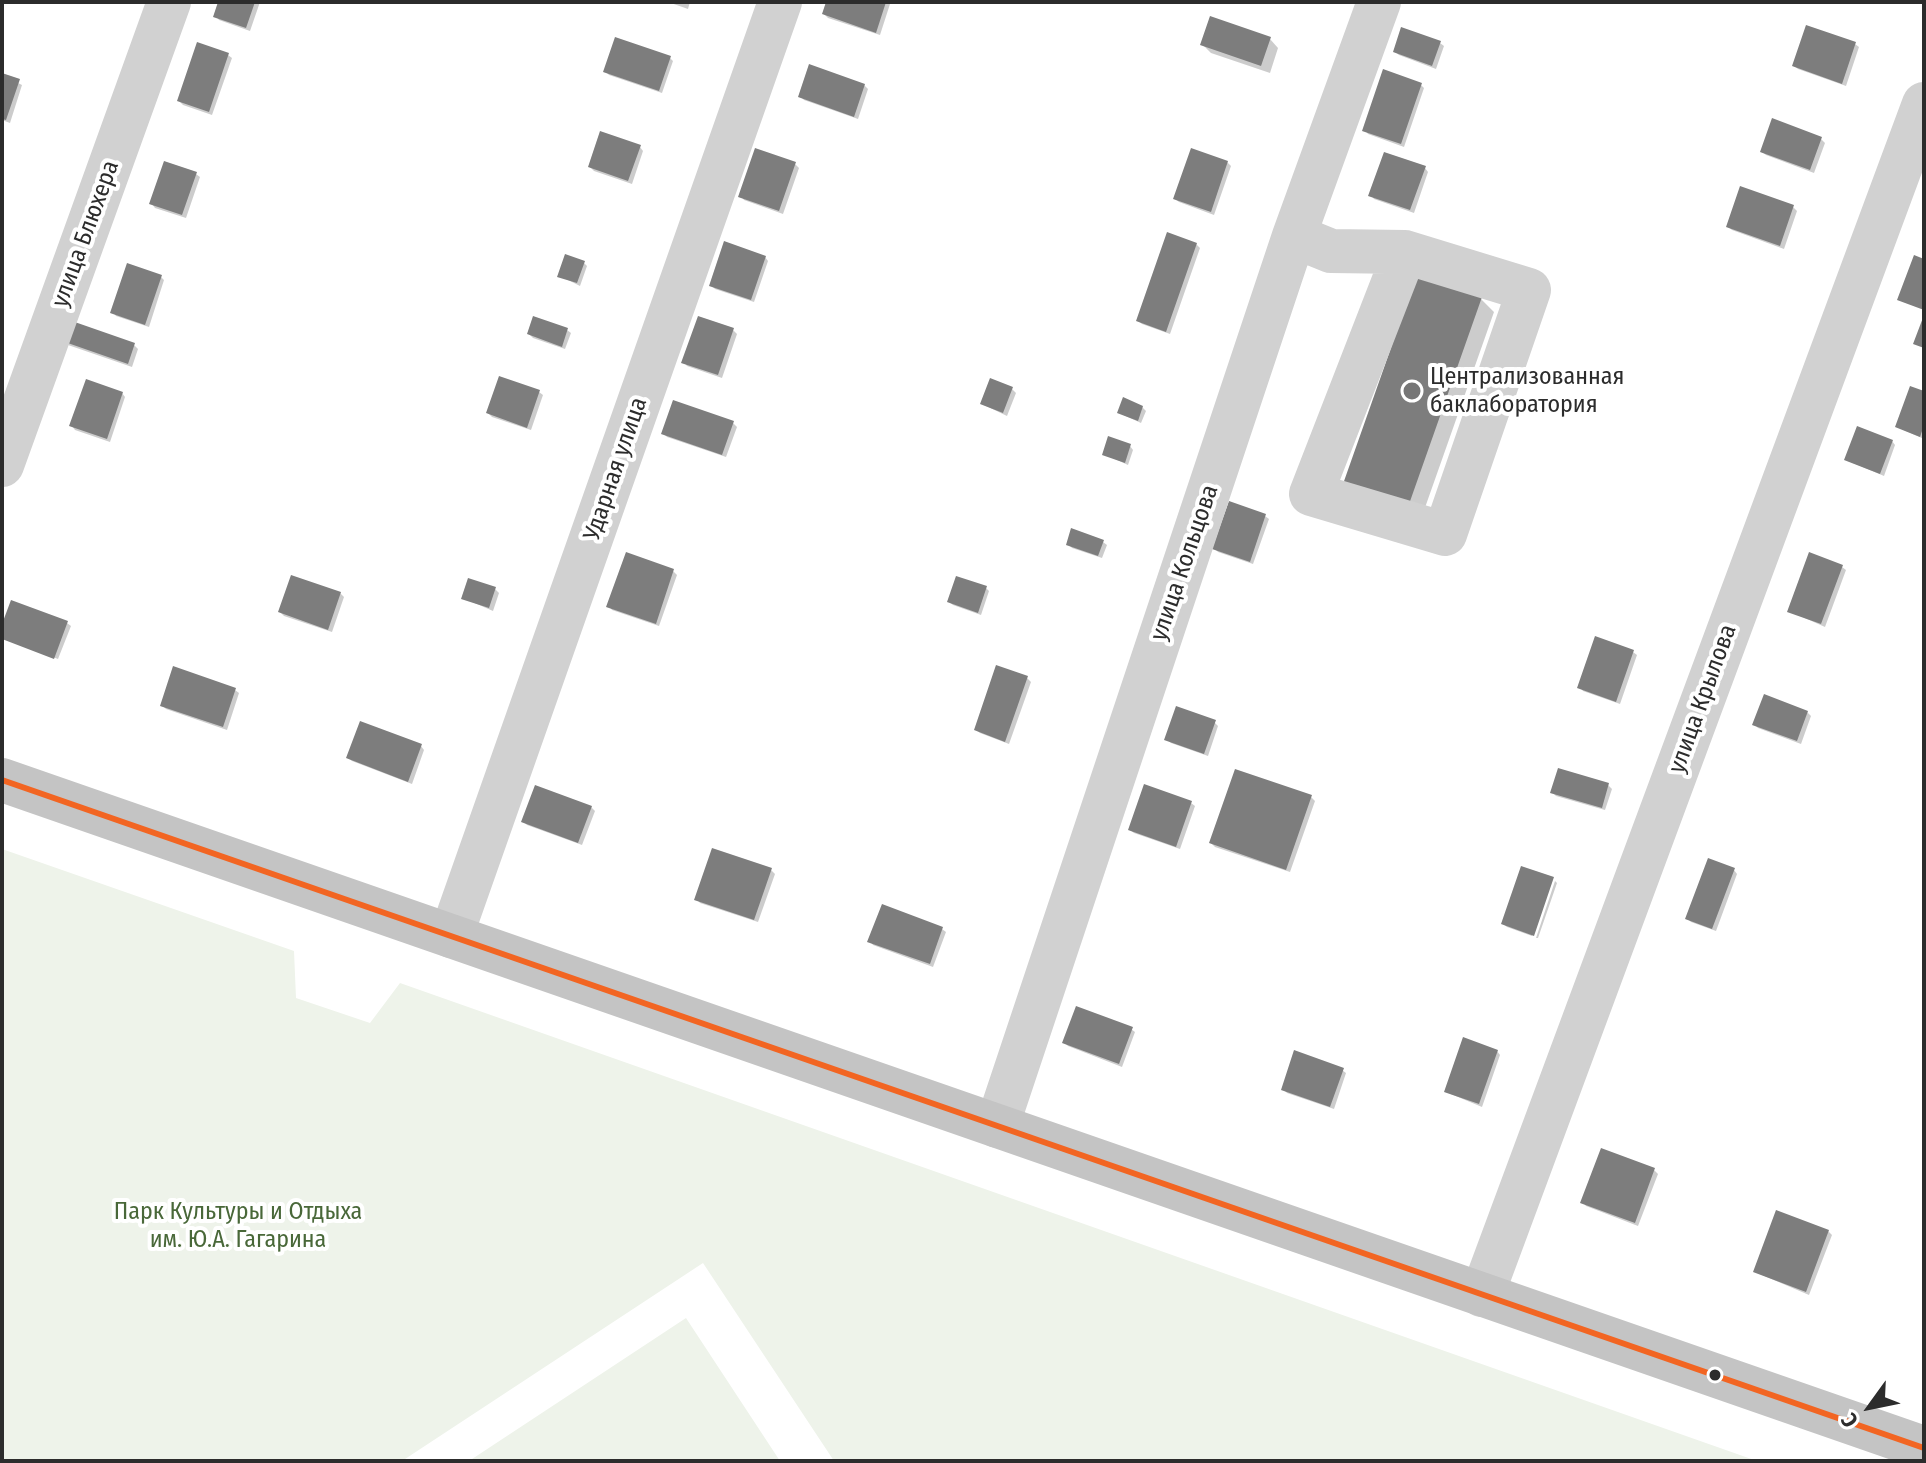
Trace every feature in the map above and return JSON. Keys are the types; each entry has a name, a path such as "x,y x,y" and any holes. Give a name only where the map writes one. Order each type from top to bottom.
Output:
{"main road":[{"path":"2,780 1924,1448"}],"street":[{"name":"улица Блюхера","path":"2,465 169,2"},
{"name":"Ударная улица","path":"451,936 780,2"},
{"name":"улица Кольцова","path":"997,1126 1294,236 1379,2"},
{"name":"улица Крылова","path":"1482,1295 1924,104"},
{"path":"1294,236 1331,251 1405,252 1529,290 1445,534 1311,494 1405,252"}],"green space":[{"name":"Парк Культуры и Отдыха им. Ю.А. Гагарина","path":"2,849 294,951 296,998 370,1023 400,983 1757,1461 834,1461 703,1263 402,1461 2,1461"},
{"path":"686,1318 780,1461 469,1461"}],"building":[{"path":"218,2 255,2 246,28 213,17"},
{"path":"826,2 886,2 876,33 822,14"},
{"path":"1210,16 1271,37 1261,66 1200,45"},
{"path":"1806,25 1856,42 1842,84 1792,66"},
{"path":"1401,27 1441,41 1432,66 1393,52"},
{"path":"615,37 671,56 659,91 603,72"},
{"path":"197,42 229,53 209,112 177,101"},
{"path":"809,64 865,84 854,117 798,97"},
{"path":"1383,69 1422,83 1401,144 1362,131"},
{"path":"2,73 20,79 6,120 2,119"},
{"path":"1772,118 1822,137 1810,170 1760,152"},
{"path":"600,131 641,145 628,181 588,167"},
{"path":"755,148 796,162 779,211 738,197"},
{"path":"1191,148 1228,161 1211,212 1173,199"},
{"path":"1384,152 1426,166 1410,210 1368,196"},
{"path":"164,161 197,172 182,215 149,204"},
{"path":"1740,186 1794,205 1780,246 1726,227"},
{"path":"1167,232 1197,243 1166,332 1136,321"},
{"path":"724,241 766,256 751,300 709,286"},
{"path":"565,254 585,261 577,283 557,277"},
{"path":"1914,255 1924,259 1924,310 1897,300"},
{"path":"127,263 162,275 145,325 110,313"},
{"name":"Централизованная баклаборатория","path":"1417,274 1482,297 1408,507 1343,484"},
{"path":"1924,315 1924,348 1913,344"},
{"path":"533,316 568,328 562,347 527,334"},
{"path":"698,316 734,328 718,375 681,363"},
{"path":"69,320 135,343 128,364 62,341"},
{"path":"499,376 540,390 527,428 486,413"},
{"path":"990,378 1013,387 1003,413 980,404"},
{"path":"86,379 123,392 107,439 69,426"},
{"path":"1910,386 1924,391 1924,425 1920,437 1895,427"},
{"path":"1123,397 1143,406 1138,421 1117,413"},
{"path":"673,400 734,421 722,455 661,434"},
{"path":"1857,426 1893,440 1880,474 1844,460"},
{"path":"1108,436 1131,444 1125,463 1102,455"},
{"path":"1229,501 1266,514 1250,562 1212,549"},
{"path":"1071,528 1104,540 1098,556 1066,545"},
{"path":"626,552 674,569 656,624 606,607"},
{"path":"1809,552 1843,565 1821,624 1787,612"},
{"path":"291,575 341,592 328,630 278,612"},
{"path":"956,576 987,586 978,613 947,602"},
{"path":"468,578 496,587 489,608 461,599"},
{"path":"11,600 68,621 54,659 2,639 2,624"},
{"path":"1595,636 1634,650 1616,702 1577,688"},
{"path":"996,665 1028,676 1005,742 974,730"},
{"path":"173,666 236,688 223,727 160,706"},
{"path":"1764,694 1808,711 1797,741 1752,725"},
{"path":"1176,706 1216,720 1204,754 1164,740"},
{"path":"360,721 422,744 408,782 346,758"},
{"path":"1558,768 1609,783 1602,808 1550,793"},
{"path":"1235,769 1312,795 1286,870 1209,843"},
{"path":"1144,784 1192,801 1176,847 1128,830"},
{"path":"535,785 592,806 578,843 521,822"},
{"path":"712,848 772,868 754,920 694,900"},
{"path":"1708,858 1735,868 1712,929 1685,919"},
{"path":"1521,866 1554,877 1534,936 1501,924"},
{"path":"882,904 943,927 930,964 867,942"},
{"path":"1076,1006 1133,1027 1119,1064 1062,1043"},
{"path":"1463,1037 1498,1050 1479,1104 1444,1092"},
{"path":"1294,1050 1344,1068 1330,1107 1281,1090"},
{"path":"1601,1148 1655,1168 1635,1223 1580,1203"},
{"path":"1776,1210 1829,1230 1806,1292 1753,1272"}],"transit line":[{"path":"2,780 1924,1448"}],"place":[{"name":"Централизованная баклаборатория","path":"1412,391"}]}
